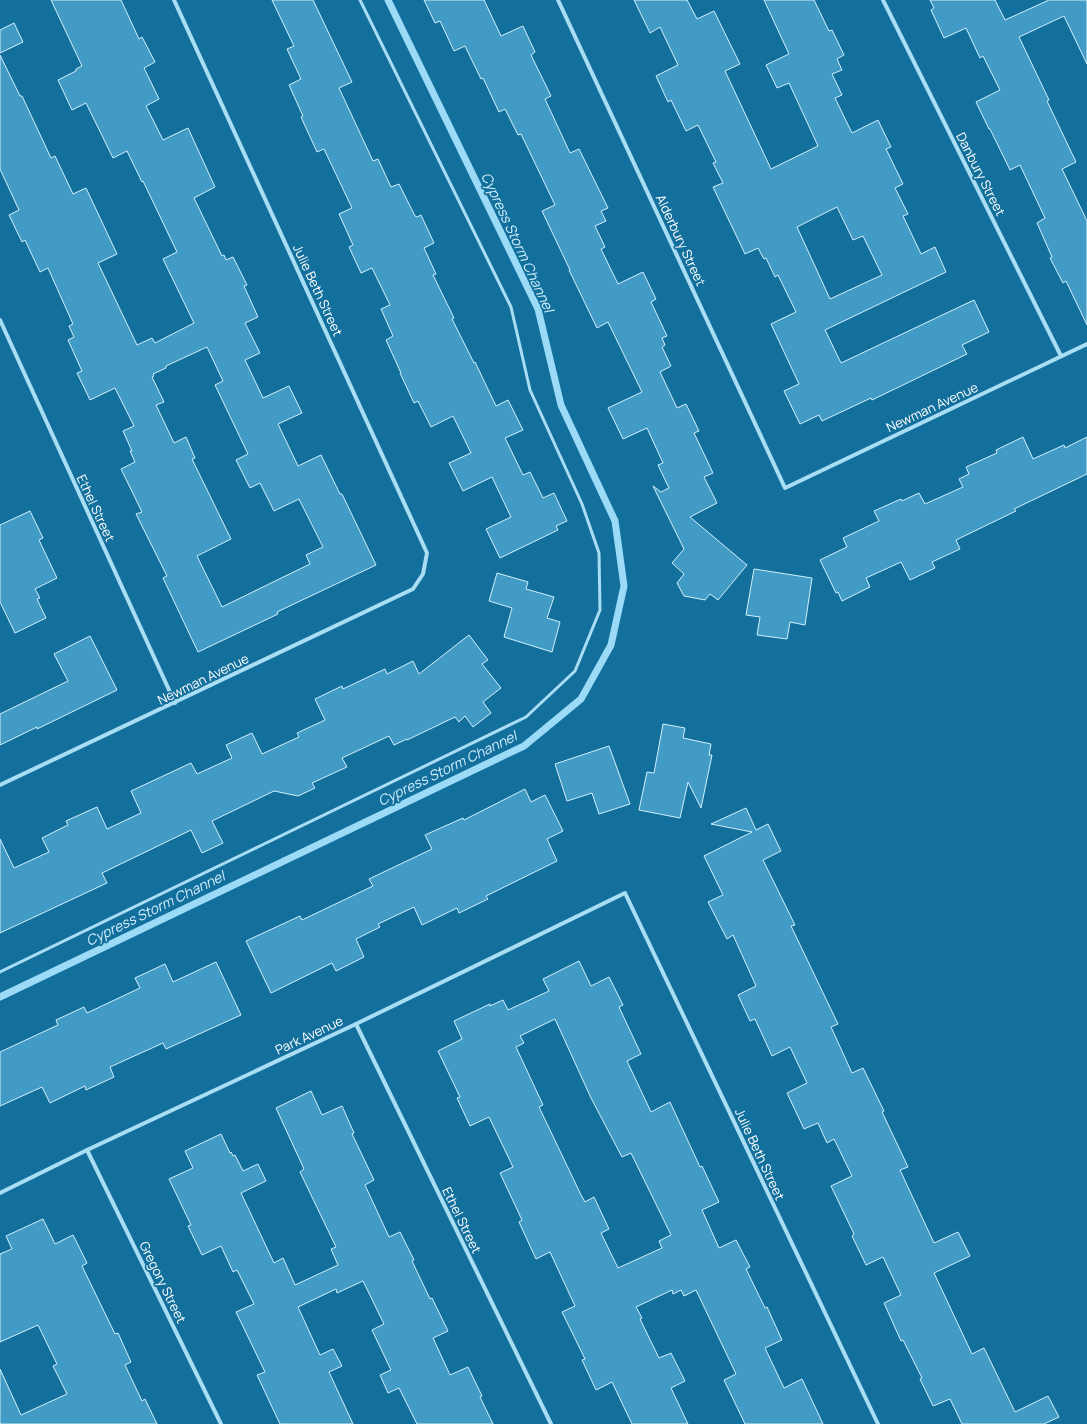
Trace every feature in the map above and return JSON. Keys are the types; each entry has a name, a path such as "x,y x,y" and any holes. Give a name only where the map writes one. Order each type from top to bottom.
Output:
{"street":[{"name":"Julie Beth Street","path":"174,0 427,553 423,574 413,589"},
{"name":"Alderbury Street","path":"558,0 785,488"},
{"name":"Danbury Street","path":"883,0 1061,356"},
{"name":"Ethel Street","path":"0,320 175,703"},
{"name":"Newman Avenue","path":"785,488 1087,344"},
{"name":"Newman Avenue","path":"0,785 413,589"},
{"name":"Julie Beth Street","path":"625,893 878,1424"},
{"name":"Park Avenue","path":"0,1193 87,1150 356,1024 625,893"},
{"name":"Ethel Street","path":"356,1024 551,1424"},
{"name":"Gregory Street","path":"87,1150 221,1424"}],"lane":[{"path":"0,972 526,717 575,670 600,610 599,553 582,504 530,390 511,307 360,0"}],"building":[{"path":"51,0 121,0 139,39 142,37 155,62 144,68 159,99 146,106 163,140 188,128 215,187 194,198 222,256 224,255 226,260 233,257 247,285 244,286 258,317 245,323 260,353 245,360 263,398 289,386 302,413 278,424 298,466 321,455 340,494 342,494 376,565 277,612 278,614 198,652 163,578 167,576 136,514 142,512 121,469 135,462 123,431 134,426 115,388 90,400 77,373 82,371 68,340 74,337 69,326 73,324 48,268 40,272 25,240 22,242 9,215 19,210 0,169 0,55 20,96 22,96 51,158 55,156 73,194 86,188 117,254 98,263 137,345 152,338 155,343 194,323 163,259 177,252 127,151 113,158 86,103 72,110 58,80 76,71 76,69 82,66","holes":["207,347 223,381 215,385 248,454 236,460 250,488 260,483 274,511 299,499 323,547 306,555 310,564 222,607 197,556 231,539 192,459 195,458 186,437 174,443 156,405 164,402 152,377 154,376 153,374 166,368 166,366"]},
{"path":"272,0 313,0 352,82 339,88 373,161 378,159 391,187 399,184 415,216 417,217 421,215 434,243 424,248 436,274 433,275 454,318 452,319 496,406 508,400 523,430 505,438 523,475 530,472 543,498 554,493 567,521 556,526 558,530 500,558 486,529 511,517 492,477 463,491 449,463 471,453 453,416 431,427 418,401 414,403 400,373 386,340 393,336 381,309 390,305 372,268 361,273 349,247 353,245 339,214 352,208 324,149 317,152 301,117 303,116 289,85 301,79 287,49 294,46"},
{"path":"424,0 484,0 501,36 523,26 535,52 531,55 551,96 545,99 570,153 579,149 608,208 601,211 606,221 595,226 605,247 601,249 618,284 643,272 656,299 651,302 667,336 662,338 665,345 662,347 671,366 660,372 677,408 686,404 699,431 694,433 713,473 704,477 717,503 690,517 747,565 718,600 710,594 705,600 684,596 677,583 684,574 672,563 684,549 653,486 661,492 669,488 658,465 663,463 647,428 623,439 608,408 642,392 608,322 597,328 569,270 542,211 555,205 521,134 518,135 505,109 499,112 483,78 481,79 465,46 454,51 440,21 435,23"},
{"path":"634,0 687,0 697,19 714,11 740,64 725,71 771,169 818,146 789,83 777,88 766,65 789,54 764,0 814,0 829,31 832,30 844,55 837,59 842,70 832,74 842,95 835,98 852,133 878,120 891,147 886,149 903,184 895,188 908,214 903,216 921,254 935,247 946,272 825,330 841,363 974,300 989,332 962,345 967,354 872,400 871,398 822,421 819,415 800,424 784,391 799,384 771,324 796,312 778,275 775,277 766,258 764,259 758,248 745,254 713,187 723,183 713,163 716,162 698,125 686,131 671,100 668,102 656,76 678,65 660,27 650,33","holes":["837,207 853,240 863,236 882,275 830,299 797,227"]},
{"path":"930,0 995,0 1005,20 1049,0 1087,0 1087,64 1064,16 1019,37 1076,162 1062,169 1087,221 1087,325 1066,281 1063,283 1050,258 1052,257 1037,223 1045,218 1020,165 1010,170 976,102 1000,90 983,56 980,58 966,28 944,38 931,10 934,8"},
{"path":"14,23 23,42 0,53 0,30"},
{"path":"1023,437 1033,459 1064,445 1065,448 1087,437 1087,474 1014,509 1016,511 956,540 960,549 932,562 935,568 910,580 901,562 866,578 870,587 842,601 838,592 836,593 820,560 847,547 843,538 879,521 874,511 901,499 902,501 919,493 925,504 963,487 959,479 969,474 966,467 997,453 996,450"},
{"path":"30,511 43,538 39,540 57,578 35,589 40,598 37,599 46,618 15,633 0,602 0,525"},
{"path":"754,569 812,578 805,625 790,622 787,639 757,635 760,617 746,615"},
{"path":"497,573 528,582 526,589 554,597 547,618 560,622 552,652 504,637 512,608 489,601"},
{"path":"469,635 488,660 482,664 501,688 483,702 491,713 473,727 465,716 459,722 455,717 394,745 389,736 342,758 347,767 312,783 315,788 298,796 274,791 212,821 223,843 202,853 191,830 102,873 107,883 0,933 0,839 14,868 49,852 42,838 68,825 66,821 97,807 107,829 141,813 131,791 191,763 197,774 232,758 226,745 252,733 262,754 299,737 297,733 325,720 315,699 342,686 343,689 385,669 387,674 413,661 419,674"},
{"path":"90,636 117,690 37,729 37,727 0,745 0,714 68,681 54,654"},
{"path":"663,724 685,728 683,738 711,744 709,755 712,755 701,808 688,782 680,818 639,810 647,772 654,773"},
{"path":"609,746 630,804 599,814 592,793 567,801 555,764"},
{"path":"525,789 531,802 545,795 563,831 547,839 557,861 486,896 488,899 459,913 457,908 422,925 414,907 378,924 380,927 356,939 364,957 336,971 332,963 271,993 246,941 300,916 302,920 373,886 369,879 432,849 425,835 463,818 464,820"},
{"path":"746,808 756,830 768,824 781,851 763,860 795,925 791,926 838,1024 831,1027 852,1073 863,1068 884,1111 882,1112 908,1167 900,1170 934,1243 958,1232 970,1256 934,1273 972,1354 984,1348 1015,1412 1048,1396 1059,1417 1044,1424 962,1424 950,1399 933,1406 920,1379 922,1378 903,1340 901,1341 884,1303 901,1295 883,1257 866,1265 852,1236 854,1234 831,1186 852,1176 834,1139 827,1143 818,1123 804,1129 787,1093 807,1083 790,1047 772,1056 755,1019 750,1021 738,995 756,986 733,935 727,939 708,902 723,895 704,856 752,832 711,824"},
{"path":"579,961 591,986 609,977 623,1005 619,1007 641,1054 627,1061 651,1112 670,1102 700,1167 702,1166 719,1202 702,1210 719,1248 736,1240 750,1267 746,1269 765,1308 767,1307 782,1340 765,1348 784,1388 802,1379 823,1424 745,1424 724,1380 736,1374 696,1290 684,1296 681,1290 673,1294 672,1290 636,1307 642,1318 640,1319 659,1358 671,1353 685,1381 671,1388 688,1424 632,1424 612,1382 596,1390 582,1360 585,1359 562,1312 575,1306 550,1252 536,1259 519,1222 522,1220 500,1173 513,1167 489,1117 470,1126 457,1098 460,1097 438,1051 462,1039 454,1021 490,1004 490,1006 503,1000 508,1010 549,991 543,979","holes":["555,1019 591,1098 622,1157 631,1153 671,1235 659,1241 662,1248 618,1268 601,1233 609,1229 594,1197 585,1202 539,1107 543,1105 516,1047 524,1043 520,1036"]},
{"path":"216,962 241,1015 166,1049 163,1043 110,1067 114,1077 86,1090 85,1086 50,1103 42,1087 0,1106 0,1052 58,1025 56,1020 84,1007 87,1013 140,988 135,978 165,964 173,982"},
{"path":"311,1091 322,1115 342,1106 354,1133 352,1134 374,1180 365,1185 389,1237 400,1232 414,1260 412,1261 430,1299 432,1298 448,1331 433,1338 450,1375 468,1367 493,1424 417,1424 399,1388 388,1393 380,1375 391,1370 372,1330 384,1324 363,1281 337,1293 336,1289 298,1307 320,1355 333,1349 342,1366 329,1372 353,1424 280,1424 257,1375 265,1372 236,1312 254,1304 237,1270 233,1272 221,1246 202,1255 188,1226 191,1225 169,1179 193,1168 185,1151 221,1134 230,1153 231,1152 233,1156 235,1155 243,1171 258,1164 266,1181 241,1193 274,1263 283,1258 295,1285 338,1265 331,1249 336,1247 300,1172 304,1169 276,1108"},
{"path":"43,1219 55,1244 73,1235 87,1263 82,1266 115,1334 118,1333 131,1362 125,1365 142,1401 145,1399 157,1424 0,1424 0,1369 21,1415 67,1394 53,1366 57,1364 38,1325 0,1342 0,1254 12,1249 6,1236"}],"waterway":[{"name":"Cypress Storm Channel","path":"0,997 524,746 581,699 611,645 624,586 615,521 561,405 538,309 388,0"}]}
